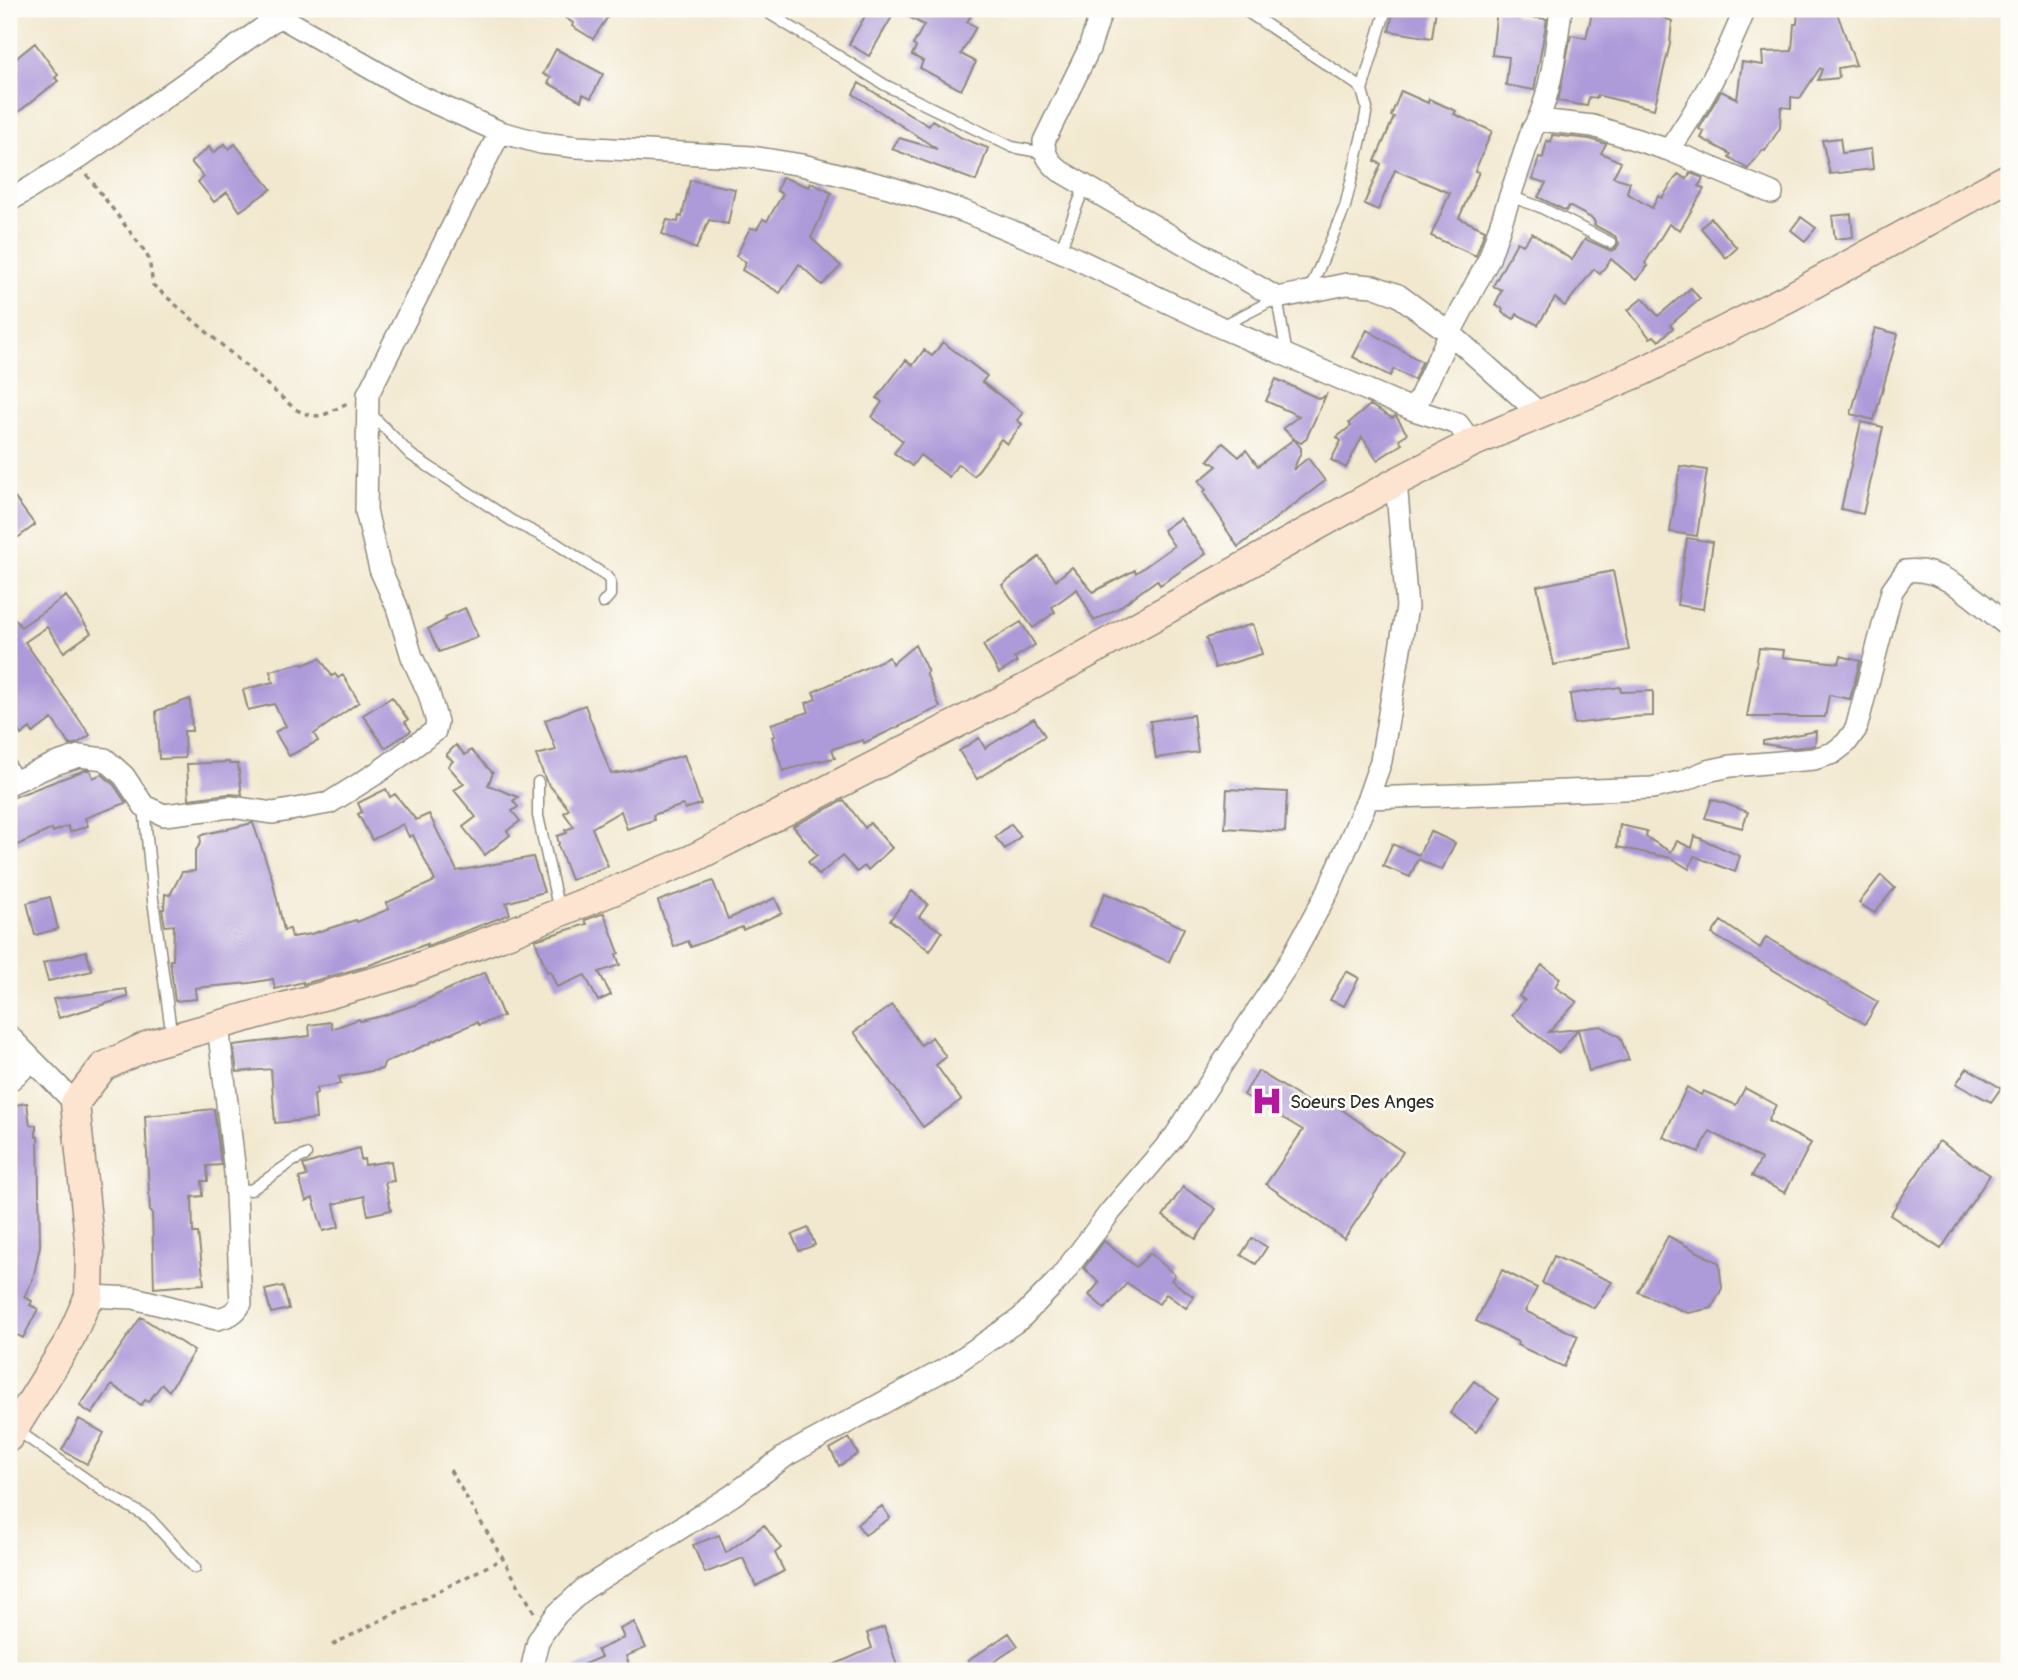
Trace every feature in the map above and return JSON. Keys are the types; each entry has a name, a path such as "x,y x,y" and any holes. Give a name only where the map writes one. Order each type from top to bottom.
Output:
{"street":[{"path":"1102,9 1089,49 1044,141 1044,153 1060,171 1277,298 1347,284 1373,286 1398,295 1450,333 1539,413"},
{"path":"1414,410 1489,259 1512,197 1532,131 1539,120 1561,9"},
{"path":"1669,150 1728,48 1745,9"},
{"path":"9,201 77,159 274,12 419,96 500,132 541,143 577,147 752,157 802,165 889,187 963,211 1060,251 1220,327 1414,410 1458,424 1472,443"},
{"path":"1539,120 1593,125 1669,150 1772,192"},
{"path":"12,775 79,757 105,759 124,776 144,806 164,815 231,807 273,813 329,803 377,773 435,731 437,722 429,694 412,657 397,607 380,569 366,511 368,402 500,132"},
{"path":"75,1103 103,1067 151,1044 394,976 692,859 1024,690 1396,482 1472,443 1656,365 1790,297 2009,177"},
{"path":"531,1671 534,1653 545,1630 557,1614 584,1589 733,1495 786,1455 951,1366 1020,1319 1050,1289 1111,1211 1175,1136 1290,961 1328,891 1368,798 1383,748 1407,607 1396,482"},
{"path":"1368,798 1651,788 1731,766 1814,759 1833,753 1846,743 1856,729 1892,591 1906,571 1920,569 1934,573 1967,593 2009,627"},
{"path":"89,1296 134,1298 217,1319 230,1316 241,1303 236,1189 218,1025"},
{"path":"9,1036 75,1103 90,1249 89,1296 69,1341 12,1433"},
{"path":"9,1081 32,1061"}],"lane":[{"path":"762,9 885,85 1012,147 1044,153"},
{"path":"1243,9 1362,90"},
{"path":"1309,292 1345,207 1367,108 1362,90 1386,9"},
{"path":"1060,251 1085,186"},
{"path":"1512,197 1540,207 1611,243"},
{"path":"1220,327 1277,298 1287,355"},
{"path":"368,402 411,455 512,521 554,542 606,576 610,582 610,595 603,603"},
{"path":"538,782 538,816 559,913"},
{"path":"144,806 153,900 172,1038"},
{"path":"236,1189 251,1190 306,1155"},
{"path":"12,1433 103,1492 149,1518 195,1568"}],"path":[{"path":"77,159 98,192 143,249 149,259 153,285 295,409 310,417 318,417 368,402"},
{"path":"450,1470 545,1630"},
{"path":"332,1644 504,1558"}],"building":[{"path":"552,9 593,9 607,18 593,39"},
{"path":"869,9 975,9 967,22 976,27 961,54 976,62 961,90 920,68 923,61 912,55 916,47 913,45 924,25 896,10 869,56 849,44"},
{"path":"1394,9 1436,9 1432,38 1389,31"},
{"path":"1497,9 1514,9 1514,16 1547,19 1534,90 1506,85 1509,57 1492,55"},
{"path":"1593,9 1640,9 1672,21 1670,44 1654,109 1597,95 1597,98 1589,97 1587,106 1558,101 1571,35 1586,38"},
{"path":"1798,10 1837,13 1856,65 1838,68 1839,78 1818,80 1822,69 1820,68 1800,98 1791,97 1791,108 1781,107 1780,128 1765,151 1763,150 1748,169 1729,157 1731,154 1701,138 1704,132 1699,129 1721,91 1737,99 1742,62 1763,65 1762,52 1792,51"},
{"path":"35,43 58,75 55,78 58,81 17,113 9,103 9,64"},
{"path":"556,49 603,74 591,98 583,94 581,101 548,83 551,78 543,74"},
{"path":"859,83 929,126 932,120 962,138 988,148 976,181 892,149 899,138 937,149 853,94"},
{"path":"1401,91 1428,103 1429,99 1492,131 1475,171 1479,172 1459,218 1485,230 1476,256 1431,236 1450,193 1395,170 1378,210 1364,204 1381,164 1375,161 1394,117 1391,116"},
{"path":"1552,135 1590,139 1606,144 1601,153 1621,162 1613,177 1630,182 1627,193 1652,208 1658,196 1662,198 1678,174 1687,179 1690,173 1703,178 1699,186 1704,189 1680,230 1669,224 1645,263 1648,266 1636,280 1611,259 1600,274 1594,269 1565,306 1555,298 1538,325 1517,314 1514,319 1495,305 1502,290 1493,286 1517,242 1523,245 1532,233 1572,260 1585,239 1611,251 1616,249 1619,243 1615,236 1594,225 1593,219 1569,206 1566,211 1538,197 1546,183 1533,179 1539,157 1543,158 1547,141 1551,142"},
{"path":"1840,138 1842,153 1871,149 1873,169 1830,174 1822,140"},
{"path":"225,144 229,149 235,144 271,189 240,211 227,192 214,202 198,182 204,177 191,162 209,147 213,153"},
{"path":"782,177 809,187 811,183 832,193 811,238 841,266 822,285 799,264 780,293 742,270 746,262 736,256 750,228 757,229 763,219 767,221 783,194 777,191"},
{"path":"690,180 735,189 728,224 709,220 696,249 662,234 667,220 678,222 679,216 682,217"},
{"path":"1851,214 1853,237 1835,239 1832,216"},
{"path":"1801,217 1816,228 1805,241 1791,230"},
{"path":"1711,218 1737,248 1726,258 1701,228"},
{"path":"1691,288 1700,299 1670,325 1673,328 1659,341 1654,336 1650,338 1628,310 1643,298 1658,316"},
{"path":"1875,328 1898,334 1874,420 1851,414"},
{"path":"1367,330 1422,362 1414,380 1394,369 1390,376 1353,357"},
{"path":"943,342 987,376 982,382 1023,413 1017,420 1022,424 1007,444 1001,439 974,476 958,464 949,477 920,455 912,466 894,453 903,441 872,417 882,402 877,398 906,360 913,365 924,350 932,356"},
{"path":"1276,379 1320,399 1326,395 1306,439 1301,443 1283,428 1299,416 1266,401"},
{"path":"1370,405 1392,418 1396,416 1407,434 1399,439 1402,444 1377,460 1362,437 1346,468 1331,460 1341,441 1337,437"},
{"path":"1861,422 1883,427 1863,514 1841,509"},
{"path":"1294,439 1301,452 1293,470 1308,458 1325,481 1238,547 1203,492 1206,490 1199,481 1217,466 1208,460 1223,443 1239,457 1246,450 1258,466"},
{"path":"1680,466 1707,470 1697,536 1670,532"},
{"path":"9,490 35,525 9,544"},
{"path":"1180,518 1206,554 1160,585 1157,580 1117,609 1094,621 1077,589 1052,607 1055,612 1033,628 1002,585 1039,557 1056,580 1072,567 1093,592 1135,570 1136,573 1174,546 1163,530"},
{"path":"1687,538 1713,542 1703,609 1677,605"},
{"path":"1613,571 1629,650 1554,665 1537,586"},
{"path":"66,596 91,633 64,652 47,627 25,642 90,735 70,745 52,719 33,733 30,728 21,735 18,730 9,738 9,611 21,627"},
{"path":"465,608 478,637 439,652 428,629"},
{"path":"1021,622 1035,645 1014,658 1017,662 999,673 983,645"},
{"path":"1253,624 1262,654 1215,668 1206,638"},
{"path":"915,645 940,707 864,743 863,740 832,749 835,758 783,771 772,737 775,736 771,724 809,712 806,703 816,699 813,692 889,657 892,664"},
{"path":"1759,648 1784,650 1783,657 1839,663 1841,656 1860,661 1850,699 1829,695 1825,717 1747,717"},
{"path":"320,658 332,676 335,674 338,678 343,675 359,702 314,734 318,741 289,756 275,732 286,726 274,704 248,710 243,690 273,682 270,671 302,663 303,665"},
{"path":"1620,687 1621,692 1653,691 1653,716 1574,724 1570,694"},
{"path":"392,697 408,720 405,722 411,731 385,748 363,715"},
{"path":"190,699 192,731 184,731 185,758 159,759 156,711"},
{"path":"585,705 611,774 684,755 701,804 685,809 683,805 653,815 654,820 627,829 621,811 592,828 608,866 571,880 557,836 574,827 564,813 569,809 546,781 536,755 556,750 545,720"},
{"path":"1193,715 1198,752 1156,758 1150,721"},
{"path":"1034,718 1045,736 977,779 959,751 979,738 985,748"},
{"path":"1816,731 1815,745 1811,746 1791,748 1763,744 1763,741"},
{"path":"456,745 465,755 471,750 493,773 488,785 518,797 513,801 518,807 512,811 520,821 507,831 510,835 485,855 463,827 476,817 454,790 464,784 448,766 453,761 446,755"},
{"path":"187,764 238,764 242,795 189,799"},
{"path":"90,770 93,778 102,774 114,785 126,803 85,818 88,826 70,832 68,826 53,832 52,829 9,849 9,799"},
{"path":"386,789 390,797 395,794 416,820 429,814 457,871 533,857 544,892 506,903 510,914 364,967 275,989 273,979 195,988 196,999 175,1001 170,960 173,960 174,925 165,926 162,909 165,894 170,895 182,872 195,871 195,852 201,842 200,836 253,823 272,878 284,930 290,929 292,937 356,920 357,922 389,909 386,903 435,881 413,835 409,837 403,824 372,840 358,814 362,812 358,803"},
{"path":"1227,789 1287,792 1285,832 1225,828"},
{"path":"1712,799 1748,812 1742,828 1705,818"},
{"path":"844,800 865,828 870,823 892,848 868,870 864,866 857,872 842,856 819,875 808,862 817,855 793,826"},
{"path":"1011,824 1021,836 1005,849 995,837"},
{"path":"1620,825 1647,831 1646,837 1671,852 1677,841 1692,848 1695,836 1740,856 1735,872 1694,856 1689,869 1671,858 1617,847"},
{"path":"1430,831 1455,843 1442,870 1418,859 1410,877 1383,866 1392,844 1419,855"},
{"path":"1881,875 1895,888 1874,913 1859,903"},
{"path":"713,881 728,919 775,898 782,913 743,930 742,927 691,947 688,941 674,947 658,901"},
{"path":"912,891 928,904 919,917 942,932 930,951 890,920"},
{"path":"1105,893 1184,928 1169,962 1090,926"},
{"path":"50,897 58,929 35,935 27,903"},
{"path":"604,913 619,953 616,954 620,965 599,972 611,995 598,1001 585,975 557,987 550,971 547,972 535,940 587,924 585,920"},
{"path":"1721,921 1760,948 1766,937 1878,1002 1865,1024 1712,934"},
{"path":"86,951 92,971 48,981 43,963"},
{"path":"1542,965 1560,978 1555,987 1577,1002 1549,1032 1578,1029 1559,1053 1512,1015 1524,1000 1519,996"},
{"path":"1346,971 1359,978 1344,1006 1330,1000"},
{"path":"485,972 503,1016 479,1025 477,1022 431,1042 384,1063 382,1069 339,1077 341,1084 316,1088 316,1119 275,1123 271,1069 237,1072 233,1045 310,1036 309,1025 331,1022 332,1029 359,1019 360,1021 382,1016 417,1004"},
{"path":"126,989 128,997 59,1018 53,999"},
{"path":"892,1005 921,1045 932,1037 946,1057 936,1065 961,1100 923,1127 854,1032"},
{"path":"1601,1026 1620,1037 1629,1060 1589,1071 1578,1029"},
{"path":"1967,1068 2001,1088 1991,1102 1956,1084"},
{"path":"1258,1071 1318,1108 1325,1098 1403,1152 1344,1239 1266,1184 1303,1130 1244,1095"},
{"path":"1687,1087 1701,1095 1703,1091 1736,1105 1745,1088 1776,1105 1768,1121 1811,1143 1785,1193 1752,1176 1761,1159 1710,1131 1699,1152 1663,1137"},
{"path":"27,1103 30,1125 36,1125 38,1137 40,1246 33,1279 24,1297 32,1301 30,1305 38,1309 23,1338 9,1331 9,1106"},
{"path":"214,1109 221,1165 207,1166 208,1181 202,1181 203,1196 192,1197 193,1233 198,1233 204,1284 154,1288 145,1116"},
{"path":"1939,1141 1990,1175 1941,1249 1890,1215"},
{"path":"359,1148 361,1160 364,1159 365,1165 391,1161 394,1181 385,1182 391,1210 368,1215 364,1196 334,1204 339,1227 323,1231 313,1198 306,1201 299,1178 307,1176 303,1165"},
{"path":"1183,1187 1216,1209 1196,1239 1163,1216"},
{"path":"808,1228 815,1245 799,1251 792,1235"},
{"path":"1668,1236 1719,1263 1722,1288 1712,1308 1688,1313 1638,1292"},
{"path":"1252,1238 1267,1247 1256,1264 1241,1255"},
{"path":"1104,1241 1136,1267 1150,1253 1175,1275 1171,1280 1194,1297 1186,1308 1166,1294 1159,1304 1127,1283 1105,1309 1089,1295 1099,1283 1084,1268"},
{"path":"1554,1256 1612,1282 1594,1308 1542,1283"},
{"path":"1502,1270 1537,1288 1525,1311 1578,1336 1564,1367 1517,1345 1518,1342 1476,1321"},
{"path":"283,1286 289,1309 271,1313 265,1290"},
{"path":"141,1317 194,1351 169,1391 162,1384 148,1402 145,1400 141,1405 112,1385 92,1414 80,1406"},
{"path":"1474,1381 1499,1399 1476,1432 1450,1413"},
{"path":"79,1419 104,1433 87,1464 62,1450"},
{"path":"849,1438 858,1454 839,1466 830,1449"},
{"path":"882,1506 890,1518 865,1535 857,1524"},
{"path":"764,1525 781,1548 775,1553 784,1571 756,1586 743,1558 705,1573 693,1545 719,1535 726,1553"},
{"path":"634,1622 646,1648 626,1656 631,1671 568,1671 601,1657 597,1650 624,1638 620,1629"},
{"path":"884,1627 899,1671 820,1671 872,1648 867,1633"},
{"path":"1009,1633 1018,1646 980,1671 975,1671 968,1661"}],"place":[{"name":"Soeurs Des Anges","path":"1267,1101"}]}
